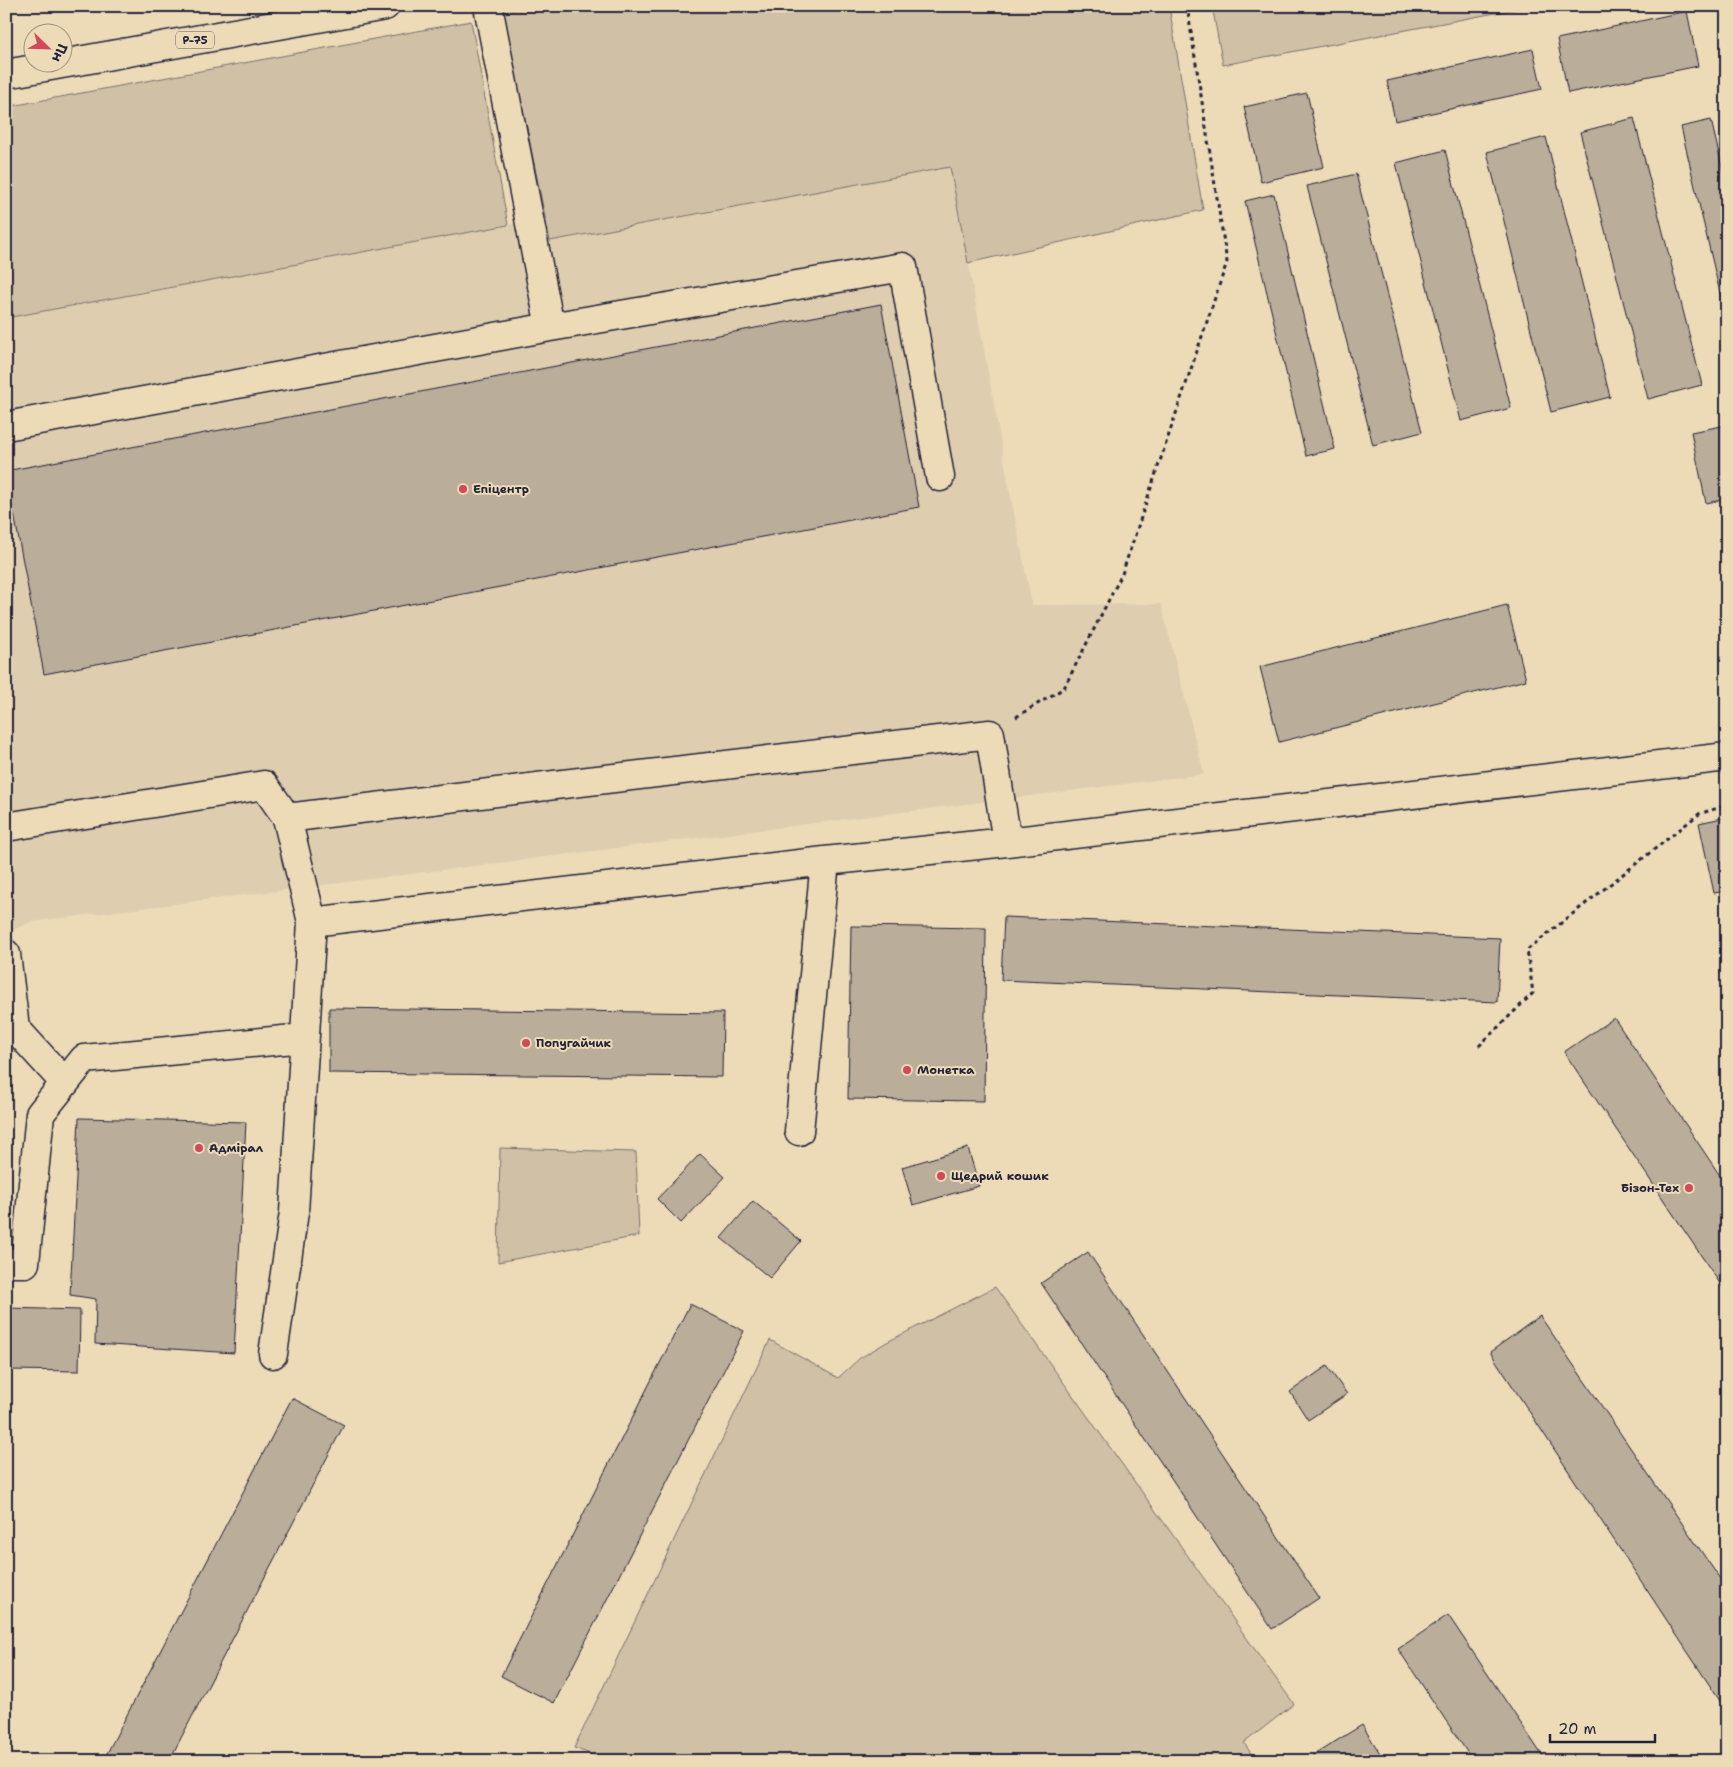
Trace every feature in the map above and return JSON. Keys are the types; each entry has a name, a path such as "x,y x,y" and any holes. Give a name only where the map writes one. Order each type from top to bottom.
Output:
{"street":[{"name":"Р-75","path":"6,74 385,6"},
{"path":"488,6 550,327"},
{"path":"6,426 550,327 903,267 940,477"},
{"path":"287,818 990,734 1007,842"},
{"path":"312,922 1727,757"},
{"path":"6,827 264,785 287,818 312,922 294,1212 273,1354"},
{"path":"799,1131 825,861"},
{"path":"6,954 15,1028 64,1083"},
{"path":"6,1263 24,1263 40,1114 84,1059 304,1038"}],"path":[{"path":"990,734 1064,688 1122,574 1227,262 1187,6"},
{"path":"1479,1046 1533,993 1527,950 1698,814 1727,806"}],"shaded area":[{"path":"534,6 1169,6 1203,210 968,263 950,167 550,241 503,12"},
{"path":"1212,6 1532,6 1223,65"},
{"path":"471,21 508,225 6,318 6,107"},
{"path":"951,167 1032,605 1161,604 1204,774 31,922 6,933 6,318 545,218 550,241"},
{"path":"500,1148 636,1152 639,1236 498,1262"},
{"path":"995,1287 1294,1704 1244,1743 1256,1761 609,1761 574,1748 770,1340 838,1378 860,1358 887,1342"}],"building":[{"path":"1687,11 1698,66 1568,93 1557,39"},
{"path":"1533,49 1542,89 1395,121 1387,81"},
{"path":"1307,93 1324,167 1261,182 1244,107"},
{"path":"1634,118 1702,385 1648,399 1580,132"},
{"path":"1711,120 1727,188 1727,323 1681,127"},
{"path":"1546,137 1610,397 1551,412 1487,152"},
{"path":"1445,150 1511,408 1461,421 1396,163"},
{"path":"1356,174 1422,432 1373,445 1307,186"},
{"path":"1274,194 1335,449 1306,456 1245,201"},
{"name":"Епіцентр","path":"881,304 919,507 44,674 6,471"},
{"path":"1727,425 1727,499 1706,503 1691,432"},
{"path":"1507,605 1526,680 1279,742 1260,667"},
{"path":"1727,817 1727,891 1714,893 1699,823"},
{"path":"1004,917 1500,938 1497,1002 1001,980"},
{"path":"851,926 986,928 984,1101 848,1099"},
{"name":"Попугайчик","path":"329,1008 723,1013 722,1077 329,1073"},
{"path":"1614,1018 1727,1186 1727,1294 1564,1052"},
{"path":"79,1118 246,1122 234,1353 95,1344 96,1299 70,1295"},
{"name":"Щедрий кошик","path":"968,1148 979,1186 913,1205 902,1167"},
{"path":"700,1154 725,1177 681,1223 657,1199"},
{"path":"753,1201 801,1241 770,1278 721,1238"},
{"path":"1088,1252 1319,1598 1272,1629 1041,1283"},
{"path":"690,1304 744,1331 554,1703 501,1676"},
{"path":"6,1308 80,1310 79,1371 6,1370"},
{"path":"1540,1316 1727,1589 1727,1701 1722,1704 1490,1352"},
{"path":"1327,1366 1347,1394 1308,1420 1290,1392"},
{"path":"292,1398 344,1425 169,1761 103,1761"},
{"path":"1448,1615 1546,1761 1473,1761 1398,1649"},
{"path":"1362,1725 1385,1761 1315,1761 1312,1756"}],"place":[{"name":"Епіцентр","path":"463,489"},
{"name":"Попугайчик","path":"526,1043"},
{"name":"Монетка","path":"907,1070"},
{"name":"Адмірал","path":"199,1148"},
{"name":"Щедрий кошик","path":"941,1176"},
{"name":"Бізон-Тех","path":"1689,1188"}]}
